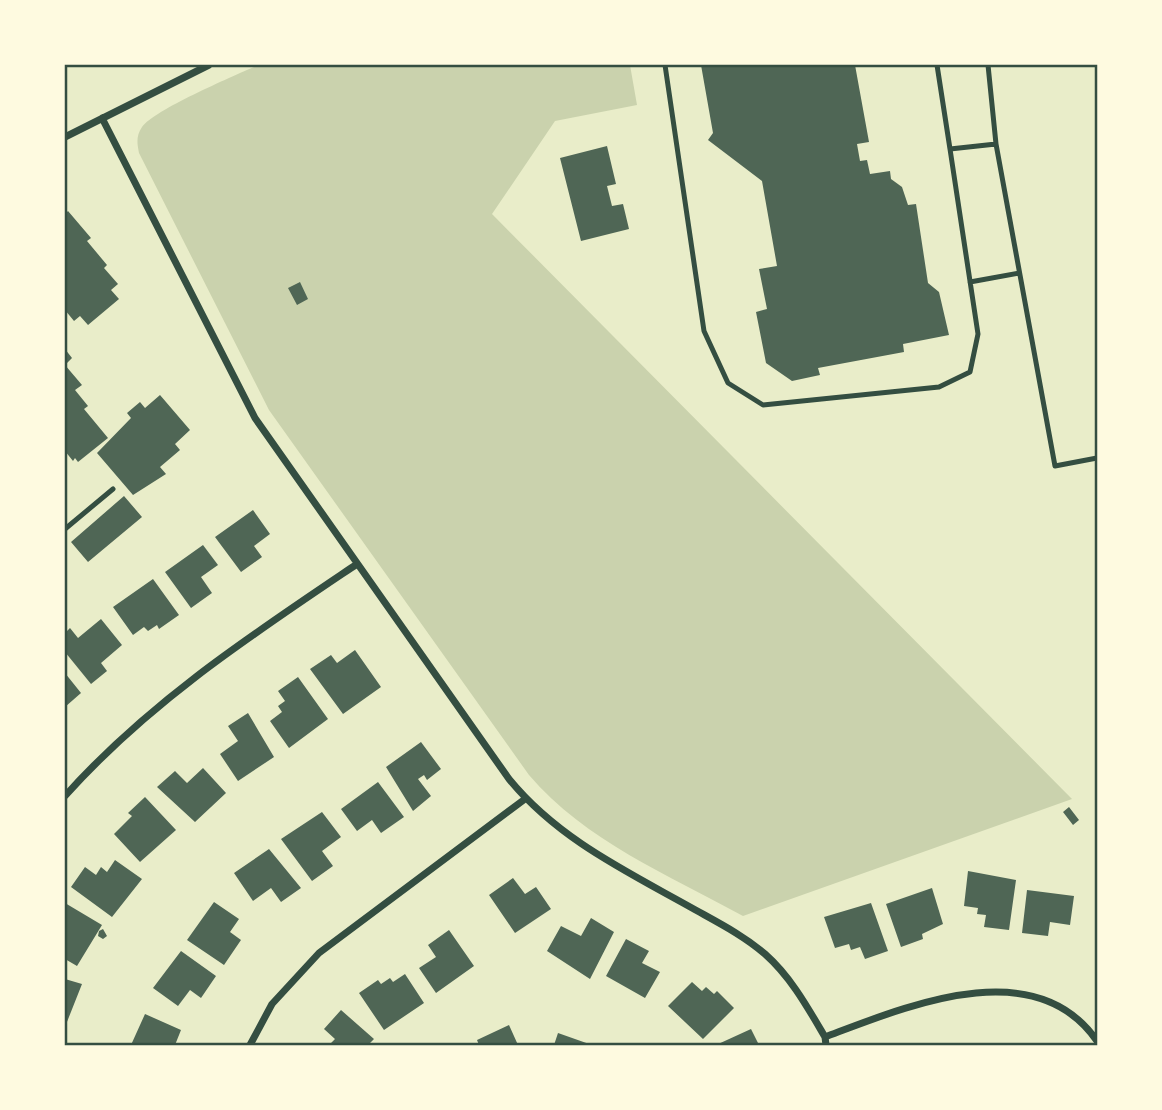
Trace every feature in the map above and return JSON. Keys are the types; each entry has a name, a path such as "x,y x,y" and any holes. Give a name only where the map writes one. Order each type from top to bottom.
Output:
{"street":[{"path":"65,137 209,65"},
{"path":"102,118 234,382 255,418 525,799 570,838 733,931 765,955 789,979 826,1041 927,1002 984,992 1053,1002 1073,1015 1097,1041"},
{"path":"65,796 92,766 160,704 357,564"},
{"path":"250,1045 272,1004 319,953 525,799"}],"lane":[{"path":"665,65 704,331 728,383 764,405 939,387 970,372 978,334 937,65"},
{"path":"988,65 996,144 1055,466 1097,458"},
{"path":"950,149 996,144"},
{"path":"970,282 1019,273"},
{"path":"66,525 113,489"}],"green space":[{"path":"258,65 630,65 637,105 555,121 492,214 1072,799 743,916 629,855 576,819 551,798 529,775 269,410 139,153 137,143 142,127 162,111"}],"building":[{"path":"701,65 855,65 869,142 857,144 860,161 867,160 870,174 890,171 891,179 902,187 908,205 916,204 928,283 939,292 949,335 903,344 904,352 818,368 820,375 792,381 766,363 756,312 767,309 759,269 777,266 762,181 708,140 713,133"},
{"path":"607,146 616,184 607,186 612,206 623,204 629,229 581,241 560,158"},
{"path":"68,211 91,238 87,241 107,265 104,268 118,284 111,290 119,299 88,325 80,316 74,321 65,310 65,214"},
{"path":"300,282 308,299 297,305 288,288"},
{"path":"65,349 72,358 65,365"},
{"path":"65,365 82,385 75,390 88,406 84,409 108,438 78,462 75,458 73,461 65,451"},
{"path":"160,395 190,430 175,444 180,450 160,467 166,474 133,495 97,453 131,418 127,413 140,402 145,408"},
{"path":"124,496 142,517 88,562 71,542"},
{"path":"253,510 270,534 254,546 262,557 241,572 215,537"},
{"path":"203,545 218,565 201,577 212,593 191,608 165,572"},
{"path":"153,579 179,615 159,629 157,625 148,631 144,627 133,635 113,607"},
{"path":"101,619 122,645 101,663 107,671 91,684 65,652 65,633 70,628 78,638"},
{"path":"355,650 381,687 343,714 310,669 331,655 337,663"},
{"path":"65,673 81,693 65,707"},
{"path":"298,677 328,719 289,748 270,721 282,712 278,706 285,701 278,691"},
{"path":"248,713 274,757 238,781 220,754 238,741 228,726"},
{"path":"421,742 441,769 427,780 424,775 418,779 431,796 413,811 386,767"},
{"path":"203,768 226,793 195,822 157,787 175,771 187,783"},
{"path":"378,782 404,817 381,833 372,820 357,831 341,809"},
{"path":"145,797 176,830 140,862 114,834 132,816 128,813"},
{"path":"1069,807 1079,820 1073,825 1063,812"},
{"path":"322,812 341,837 322,851 333,866 312,881 281,839"},
{"path":"269,849 301,888 281,902 271,888 253,901 234,873"},
{"path":"115,860 142,879 112,917 71,887 85,867 96,875 101,867 107,872"},
{"path":"968,871 1016,880 1009,930 984,927 986,915 977,914 978,908 964,906"},
{"path":"513,878 525,894 536,887 551,909 515,933 489,895"},
{"path":"932,888 943,924 922,934 923,939 901,947 886,904"},
{"path":"1027,890 1074,896 1070,925 1050,922 1048,936 1022,933"},
{"path":"214,902 239,919 230,932 241,940 224,965 187,940"},
{"path":"65,903 102,925 77,966 65,959"},
{"path":"871,903 888,951 865,959 860,947 851,950 849,944 835,948 824,917"},
{"path":"591,918 614,932 590,979 547,951 561,926 581,936"},
{"path":"103,929 107,936 103,939 98,936"},
{"path":"449,930 474,966 436,993 419,968 436,957 428,945"},
{"path":"626,939 649,951 642,963 660,972 645,998 606,976"},
{"path":"181,951 216,976 201,998 190,990 178,1006 153,988"},
{"path":"405,974 424,1003 384,1030 359,993 378,980 381,984 390,978 393,982"},
{"path":"65,979 82,984 65,1027"},
{"path":"692,982 702,991 706,987 714,994 717,991 734,1008 703,1039 668,1006"},
{"path":"341,1010 374,1039 368,1045 329,1045 335,1039 324,1029"},
{"path":"145,1014 181,1030 175,1045 131,1045"},
{"path":"509,1025 518,1045 479,1045 477,1040"},
{"path":"751,1029 759,1045 716,1045"},
{"path":"558,1033 592,1045 554,1045"}]}
